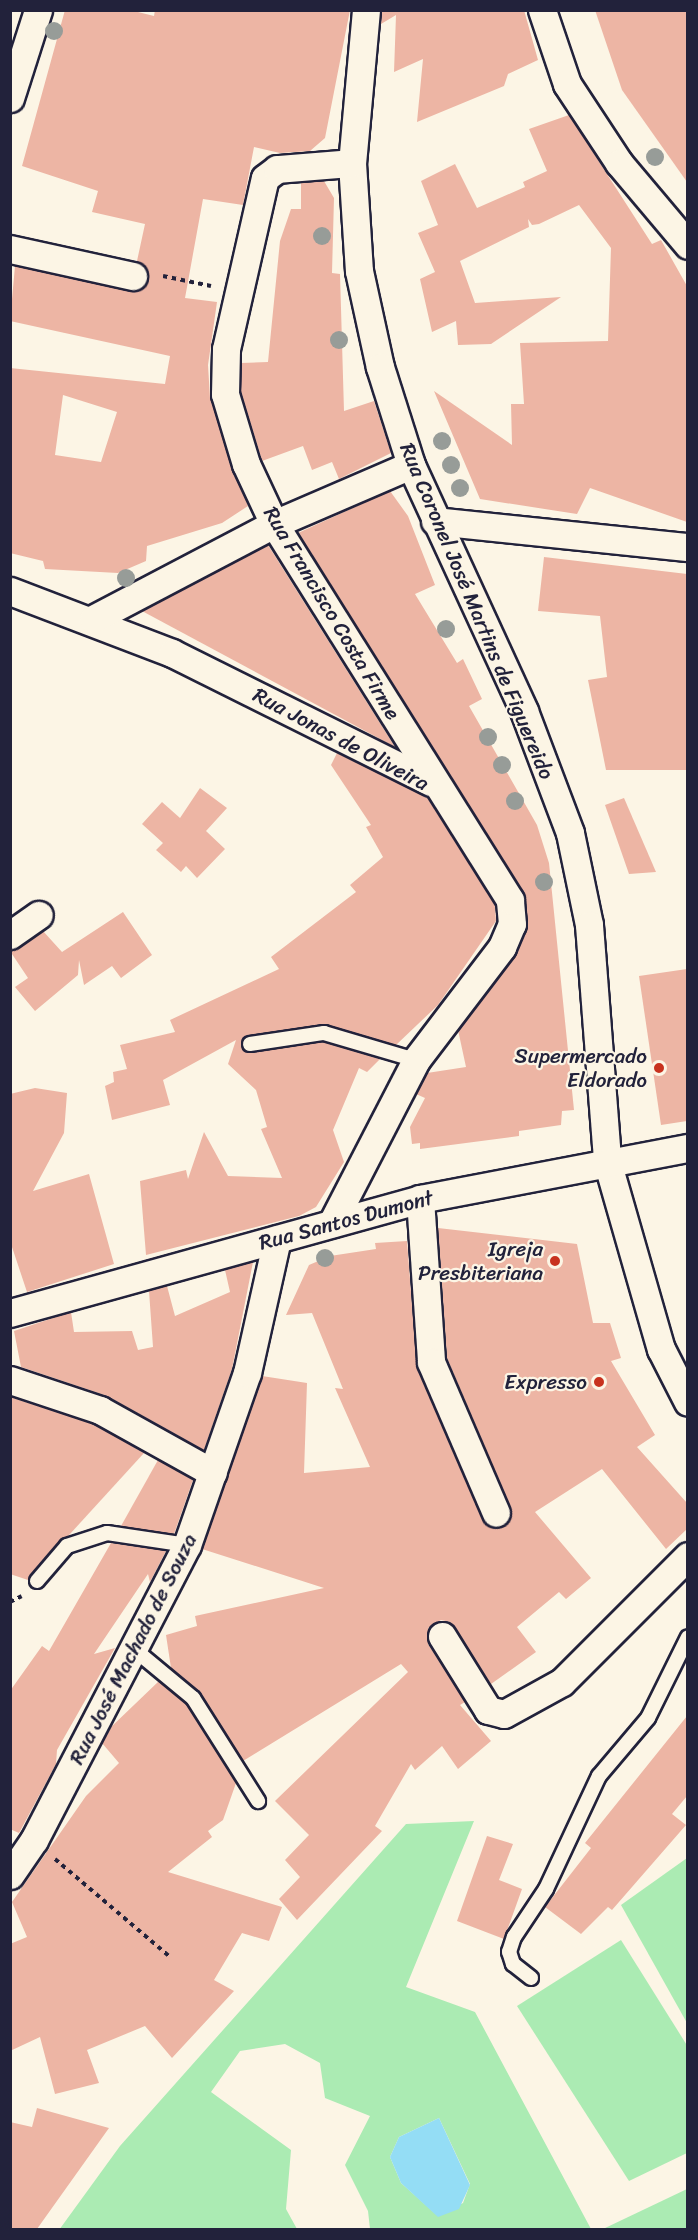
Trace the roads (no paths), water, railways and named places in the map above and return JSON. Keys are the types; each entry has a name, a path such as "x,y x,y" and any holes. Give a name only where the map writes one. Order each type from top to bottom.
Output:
{"street":[{"path":"10,98 38,10"},
{"name":"Rua Coronel José Martins de Figuereido","path":"366,10 352,163 359,271 380,367 411,465 524,711 570,833 589,925 607,1161 657,1339 683,1397"},
{"path":"542,10 567,84 618,163 687,245"},
{"name":"Rua Francisco Costa Firme","path":"352,163 270,172 226,349 225,394 246,464 274,524 432,782"},
{"path":"10,249 133,276"},
{"path":"93,619 274,524 411,465"},
{"path":"435,521 687,547"},
{"name":"Rua Jonas de Oliveira","path":"10,591 93,619 432,782 510,900 512,924 502,947 416,1060 332,1223"},
{"path":"10,935 39,915"},
{"name":"Rua Santos Dumont","path":"10,1313 420,1199 607,1161 687,1148"},
{"path":"420,1199 431,1362 496,1513"},
{"name":"Rua José Machado de Souza","path":"10,1875 34,1840 135,1650 187,1545 247,1372 277,1239"},
{"path":"10,1380 100,1410 213,1473"},
{"path":"442,1636 488,1710 504,1714 562,1682 687,1556"}],"lane":[{"path":"250,1044 324,1033 416,1060"},
{"path":"37,1581 67,1546 107,1533 187,1545"},
{"path":"531,1978 513,1964 509,1952 514,1937 546,1888 598,1776 648,1718 687,1638"},
{"path":"135,1650 193,1698 258,1801"}],"water":[{"path":"439,2118 470,2185 459,2209 438,2217 401,2183 390,2157 399,2137"}],"place":[{"name":"Supermercado Eldorado","path":"659,1068"},
{"name":"Igreja Presbiteriana","path":"555,1261"},
{"name":"Expresso","path":"599,1382"}]}
